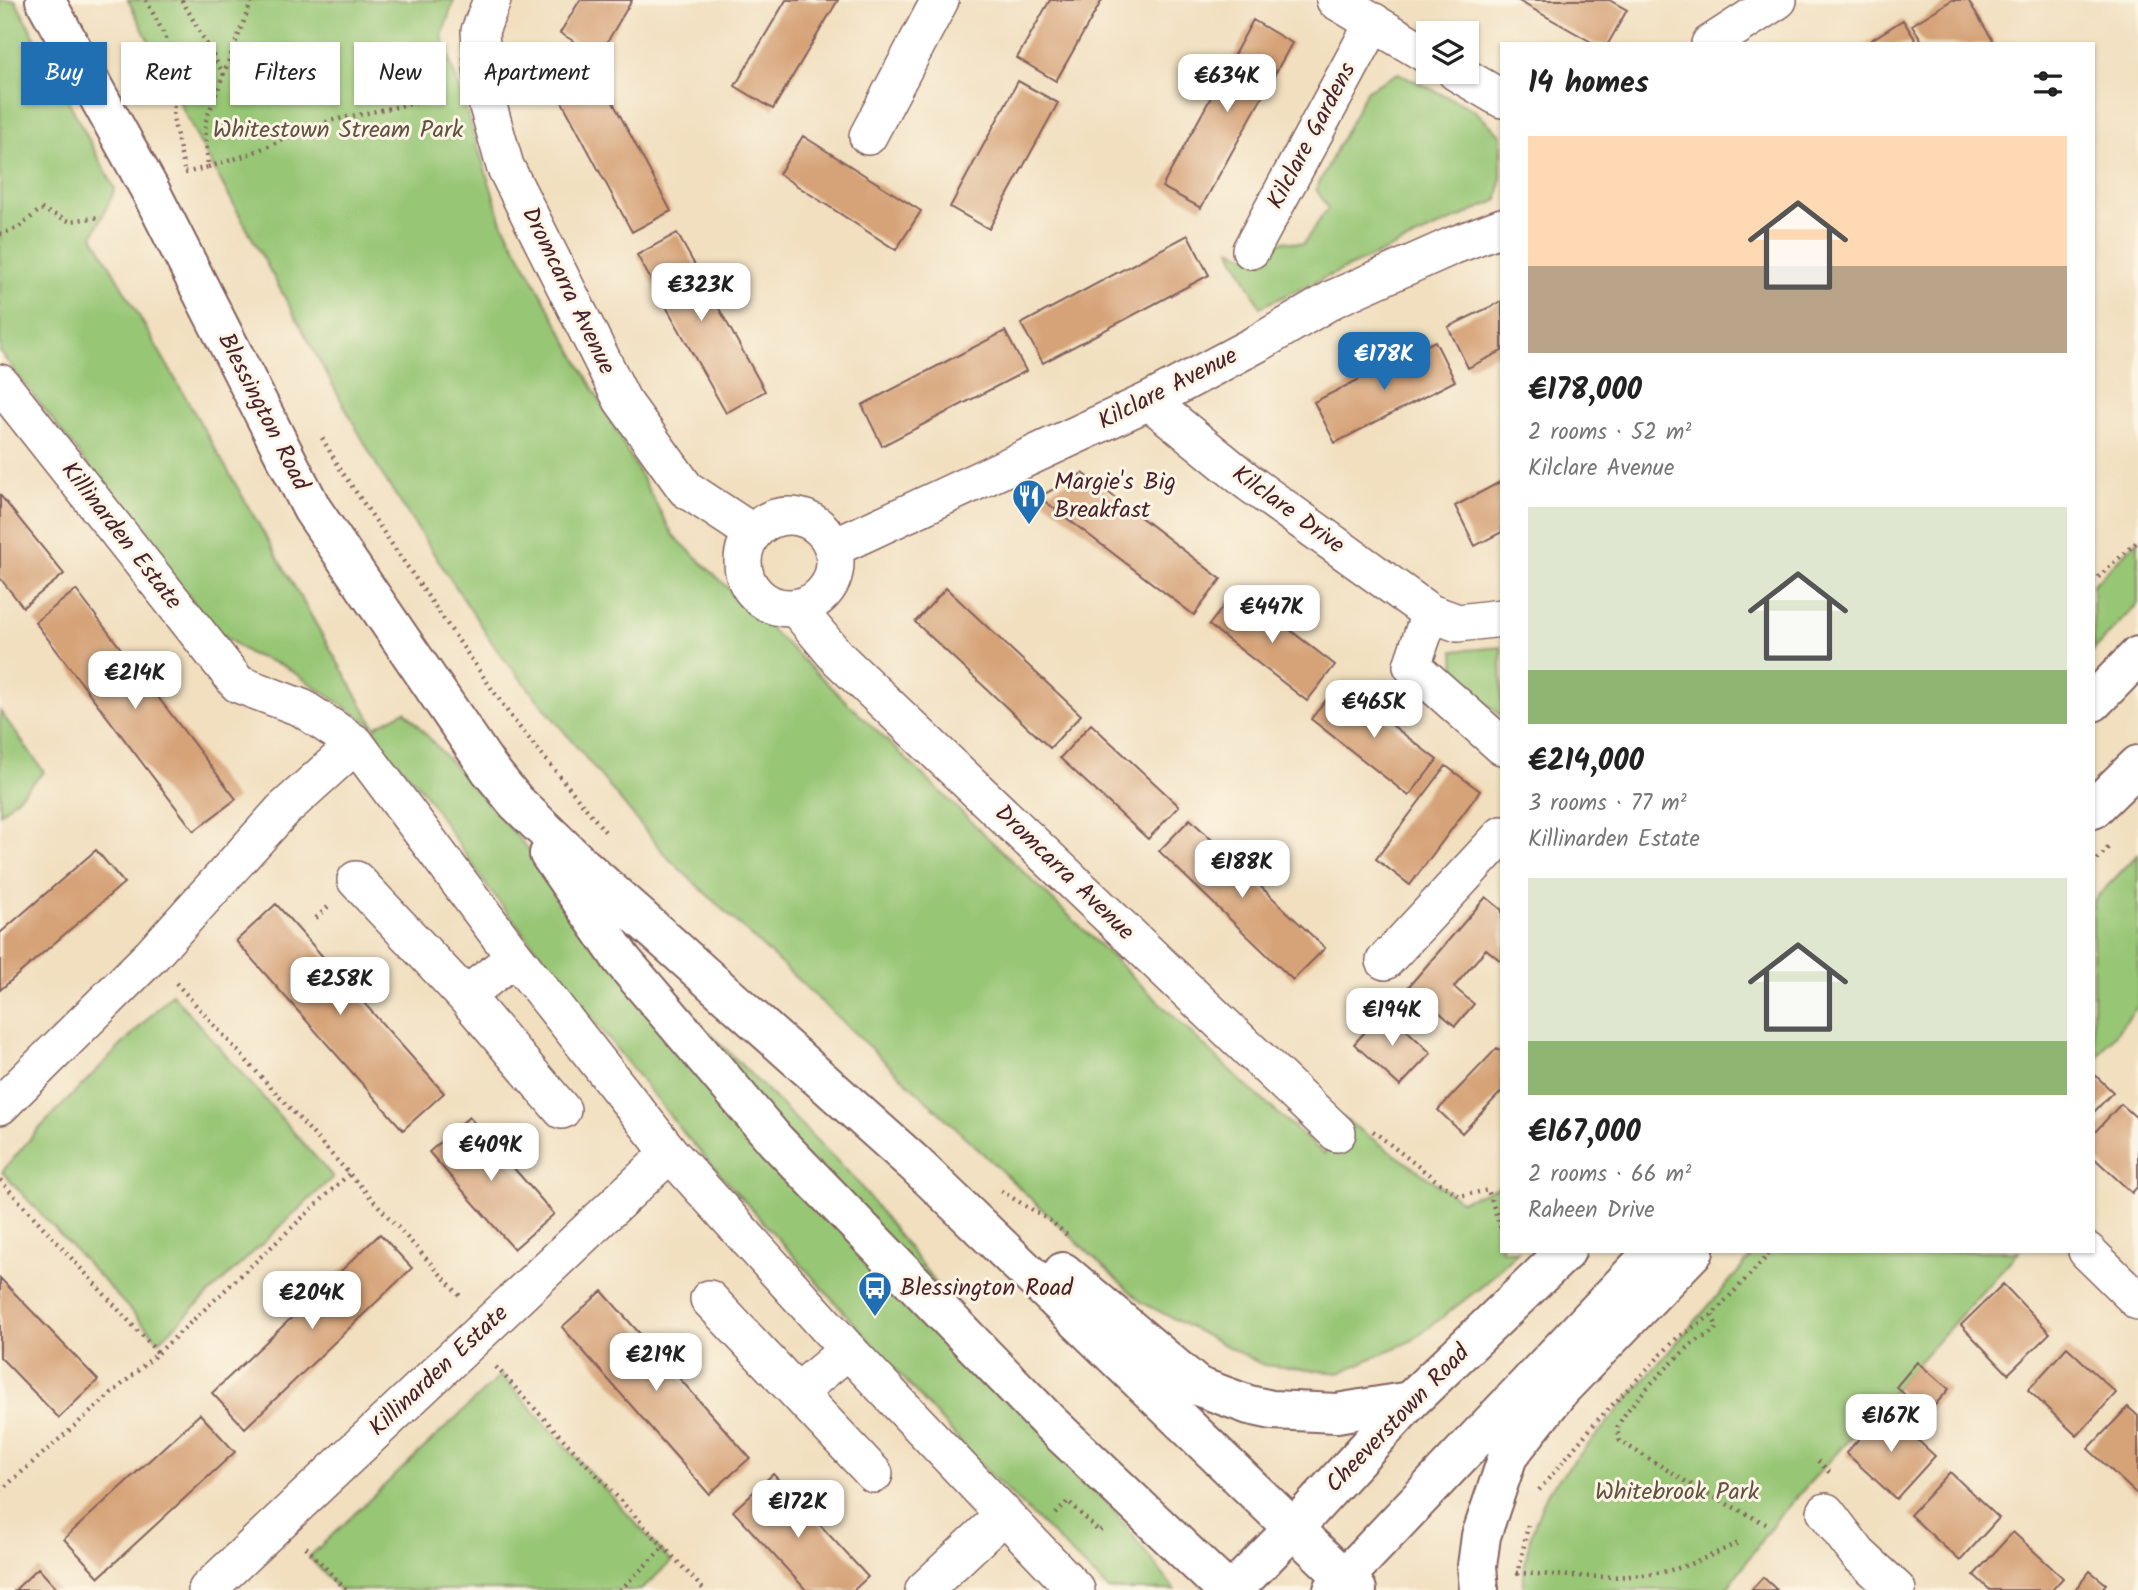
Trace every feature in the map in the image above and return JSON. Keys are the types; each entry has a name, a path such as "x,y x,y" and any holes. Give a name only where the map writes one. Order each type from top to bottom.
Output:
{"main road":[{"name":"Blessington Road","path":"45,0 150,190 312,509 490,771 516,802 579,863 915,1163 1294,1528 1345,1586"},
{"path":"2095,700 2138,656"},
{"path":"2095,806 2138,765"},
{"name":"Blessington Road","path":"516,802 622,960 776,1141 1049,1422 1226,1590"},
{"path":"915,1163 1037,1250 1197,1387 1272,1410 1337,1413 1410,1401"},
{"name":"Cheeverstown Road","path":"1233,1590 1294,1528 1410,1401 1564,1253"},
{"path":"1345,1586 1421,1499 1652,1253"},
{"path":"1479,1590 1477,1566 1481,1536 1508,1456 1559,1391 1692,1253"}],"street":[{"name":"Dromcarra Avenue","path":"492,0 480,31 484,92 505,166 622,400 686,489 753,533"},
{"path":"868,136 940,0"},
{"path":"1335,0 1416,48"},
{"path":"1713,42 1778,0"},
{"name":"Kilclare Gardens","path":"1251,250 1374,22"},
{"path":"1476,84 1500,98"},
{"name":"Kilclare Avenue","path":"833,548 1149,401 1262,341 1333,299 1500,228"},
{"name":"Killinarden Estate","path":"0,383 238,684 302,708 356,744 515,957 670,1153 848,1350 1076,1590"},
{"name":"Kilclare Drive","path":"1149,401 1248,482 1430,614 1458,623 1500,618"},
{"path":"776,517 798,517 817,526 827,536 833,548 834,572 824,593 811,603 796,608 780,608 765,603 749,585 742,562 745,547 753,533 763,523 776,517"},
{"name":"Dromcarra Avenue","path":"796,608 838,658 1353,1131"},
{"path":"1430,614 1412,666 1500,744"},
{"path":"0,1106 152,955 283,810 356,744"},
{"path":"1385,961 1500,837"},
{"path":"356,880 465,996 562,1110"},
{"path":"465,996 515,957"},
{"name":"Killinarden Estate","path":"207,1590 670,1153"},
{"path":"2089,1253 2138,1301"},
{"path":"709,1299 874,1474"},
{"path":"798,1392 848,1350"},
{"path":"1826,1512 1858,1554 1897,1590"},
{"path":"924,1590 1003,1516"}],"path":[{"path":"146,0 168,43 175,75 173,118 190,184"},
{"path":"182,0 225,75"},
{"path":"208,167 205,123 252,0"},
{"path":"185,173 244,156 329,121 451,96"},
{"path":"0,234 18,228 41,209 69,221 101,217"},
{"path":"322,437 342,472 512,718 616,842"},
{"path":"2095,580 2138,541"},
{"path":"170,976 467,1304"},
{"path":"1353,1131 1460,1196 1488,1190 1500,1226"},
{"path":"0,1491 158,1353 349,1174"},
{"path":"0,1180 158,1353"},
{"path":"997,1189 1052,1222 1073,1240"},
{"path":"1534,1496 1597,1422 1677,1338 1712,1315 1770,1253"},
{"path":"1712,1315 1716,1321 1715,1331 1690,1346 1643,1393 1625,1413 1617,1430 1620,1441 1700,1490 1766,1524"},
{"path":"493,1364 704,1590"},
{"path":"1818,1461 1833,1476"},
{"path":"1028,1542 1068,1501 1099,1532 1107,1522"},
{"path":"1529,1521 1518,1573 1617,1576 1662,1572 1691,1564 1738,1544"},
{"path":"305,1547 346,1590"},
{"path":"620,1590 663,1547"}],"green space":[{"path":"0,0 15,0 37,42 21,42 21,105 71,105 115,189 93,236 375,727 284,666 250,654 215,630 0,352"},
{"name":"Whitestown Stream Park","path":"128,0 454,0 442,36 444,42 354,42 354,105 446,105 446,48 460,92 460,105 464,105 502,222 673,535 1242,1082 1324,1154 1343,1118 1461,1201 1500,1186 1500,1253 1516,1253 1485,1284 1413,1340 1339,1373 1263,1365 1141,1302 668,858 497,650 381,473 181,105 216,105 216,42 149,42"},
{"path":"1398,73 1416,84 1473,109 1500,134 1498,200 1260,307 1230,249 1257,260 1283,241 1303,244 1328,208 1316,189 1367,90"},
{"path":"2138,540 2138,603 2095,649 2095,583"},
{"path":"1500,647 1500,715 1455,677 1454,651"},
{"path":"0,711 44,772 0,814"},
{"path":"405,711 549,872 854,1178 1175,1590 1109,1590 981,1465 687,1137 488,888 423,791 378,741 375,727"},
{"path":"2138,854 2138,1006 2095,1060 2095,899"},
{"path":"172,994 333,1177 159,1341 2,1172 35,1133"},
{"name":"Whitebrook Park","path":"1754,1253 2017,1253 1776,1520 1726,1590 1524,1590 1530,1539 1549,1490"},
{"path":"501,1375 671,1562 641,1590 339,1590 309,1557"}],"building":[{"path":"580,0 632,0 607,42 575,42 560,33"},
{"path":"786,0 838,0 773,109 735,86"},
{"path":"1050,0 1102,0 1056,81 1017,58"},
{"path":"1517,0 1609,0 1627,10 1609,42 1591,42"},
{"path":"1952,0 1968,0 1994,42 1923,42 1912,25"},
{"path":"1253,20 1292,43 1201,208 1162,187"},
{"path":"1903,20 1917,42 1868,42"},
{"path":"1018,81 1058,103 989,229 950,207"},
{"path":"614,104 671,211 632,232 564,105"},
{"path":"803,136 921,211 896,250 779,174"},
{"path":"677,233 765,391 726,413 637,255"},
{"path":"1188,235 1209,275 1043,363 1021,324"},
{"path":"1500,302 1500,352 1468,368 1448,327"},
{"path":"1005,331 1026,371 882,446 862,405"},
{"path":"1435,341 1455,381 1335,443 1314,402"},
{"path":"1083,473 1221,579 1194,615 1039,497"},
{"path":"1500,482 1500,533 1475,546 1455,506"},
{"path":"0,495 64,574 23,607 0,578"},
{"path":"946,588 1081,715 1050,748 915,622"},
{"path":"1237,589 1335,665 1307,701 1209,625"},
{"path":"76,590 236,799 194,831 35,622"},
{"path":"1339,684 1437,760 1409,796 1311,719"},
{"path":"1091,724 1179,806 1148,839 1060,758"},
{"path":"1446,766 1480,791 1410,885 1376,859"},
{"path":"1190,819 1325,948 1293,980 1159,851"},
{"path":"96,850 124,883 0,990 0,933"},
{"path":"1486,897 1500,908 1500,960 1486,949 1454,987 1474,1004 1455,1026 1409,986"},
{"path":"276,904 444,1093 403,1130 236,941"},
{"path":"1385,1010 1431,1053 1400,1086 1354,1044"},
{"path":"1497,1048 1500,1050 1500,1093 1462,1133 1438,1110"},
{"path":"2095,1075 2113,1092 2095,1111"},
{"path":"2121,1104 2138,1119 2138,1186 2132,1193 2095,1159 2095,1132"},
{"path":"469,1117 554,1214 514,1249 429,1152"},
{"path":"380,1234 412,1268 245,1428 212,1393"},
{"path":"0,1278 98,1380 59,1418 0,1357"},
{"path":"2003,1284 2050,1333 2008,1374 1961,1325"},
{"path":"602,1291 750,1458 709,1494 562,1327"},
{"path":"2067,1347 2116,1393 2077,1436 2028,1390"},
{"path":"1917,1362 1949,1389 1927,1414 1896,1387"},
{"path":"2128,1407 2138,1416 2138,1495 2088,1449"},
{"path":"1885,1410 1935,1456 1896,1499 1846,1453"},
{"path":"200,1414 235,1452 99,1577 64,1539"},
{"path":"1950,1472 1999,1518 1960,1561 1910,1515"},
{"path":"773,1474 868,1577 854,1590 806,1590 733,1511"},
{"path":"2013,1532 2063,1578 2052,1590 1990,1590 1974,1575"},
{"path":"38,1568 58,1590 15,1590"},
{"path":"2090,1571 2106,1584 2101,1590 2075,1590"},
{"path":"1763,1577 1777,1590 1751,1590"}],"place":[{"name":"Margie's Big Breakfast","path":"1029,526"},
{"name":"Blessington Road","path":"875,1318"}]}
